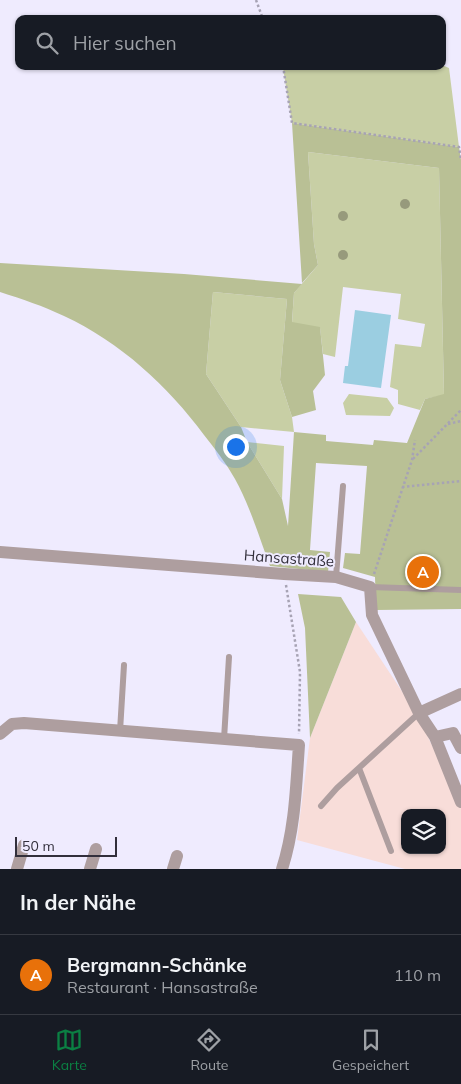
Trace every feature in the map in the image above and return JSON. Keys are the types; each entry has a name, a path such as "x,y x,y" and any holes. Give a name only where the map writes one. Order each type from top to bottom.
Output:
{"street":[{"name":"Hansastraße","path":"0,552 284,574 336,576 370,587"},
{"path":"370,587 372,615 419,713 435,737 461,802"},
{"path":"419,713 461,694"},
{"path":"0,734 12,724 24,723 299,745 294,820 282,869"},
{"path":"435,737 453,733 461,748"},
{"path":"17,869 24,845"},
{"path":"90,869 96,849"},
{"path":"173,869 177,856"}],"lane":[{"path":"336,576 343,486"},
{"path":"370,587 461,590"},
{"path":"224,739 229,657"},
{"path":"120,731 124,664"},
{"path":"320,806 419,713"},
{"path":"359,768 391,850"}],"path":[{"path":"256,0 262,15"},
{"path":"284,70 292,123 459,146 461,160"},
{"path":"412,460 461,410"},
{"path":"448,424 461,421"},
{"path":"370,587 412,460 415,440"},
{"path":"402,487 461,481"},
{"path":"284,574 300,672 299,745"}],"shaded area":[{"path":"356,622 417,714 461,806 461,869 405,869 297,840 310,738"}],"green space":[{"path":"446,67 449,68 459,147 292,123 283,70 446,70"},
{"path":"292,123 459,147 461,160 461,609 376,610 375,577 343,568 345,553 360,554 367,466 316,463 310,550 330,552 328,572 270,566 250,511 232,473 175,399 142,367 85,327 48,309 0,292 0,263 184,274 302,284 294,293 292,322 320,327 325,375 313,391 316,410 292,417 280,380 287,299 213,292 206,374 241,427 247,442 282,499 288,526 294,432 326,435 326,441 373,445 374,440 407,443 425,399 444,394 439,168 308,152 314,244 318,265 302,283"},
{"path":"308,152 439,168 444,395 425,399 420,410 398,404 398,390 390,387 395,344 421,347 425,324 398,319 401,294 343,287 335,357 323,354 320,328 292,323 294,293 318,265 314,244"},
{"path":"213,292 287,299 280,380 292,417 294,432 241,427 206,374"},
{"path":"349,394 387,398 394,408 390,416 346,415 343,403"},
{"path":"247,442 284,446 282,499"},
{"path":"298,594 341,597 356,622 310,738 305,628"}],"water":[{"path":"355,310 391,315 381,388 343,383 345,366 348,366"}],"place":[{"name":"Bergmann-Schänke","path":"423,572"}]}
